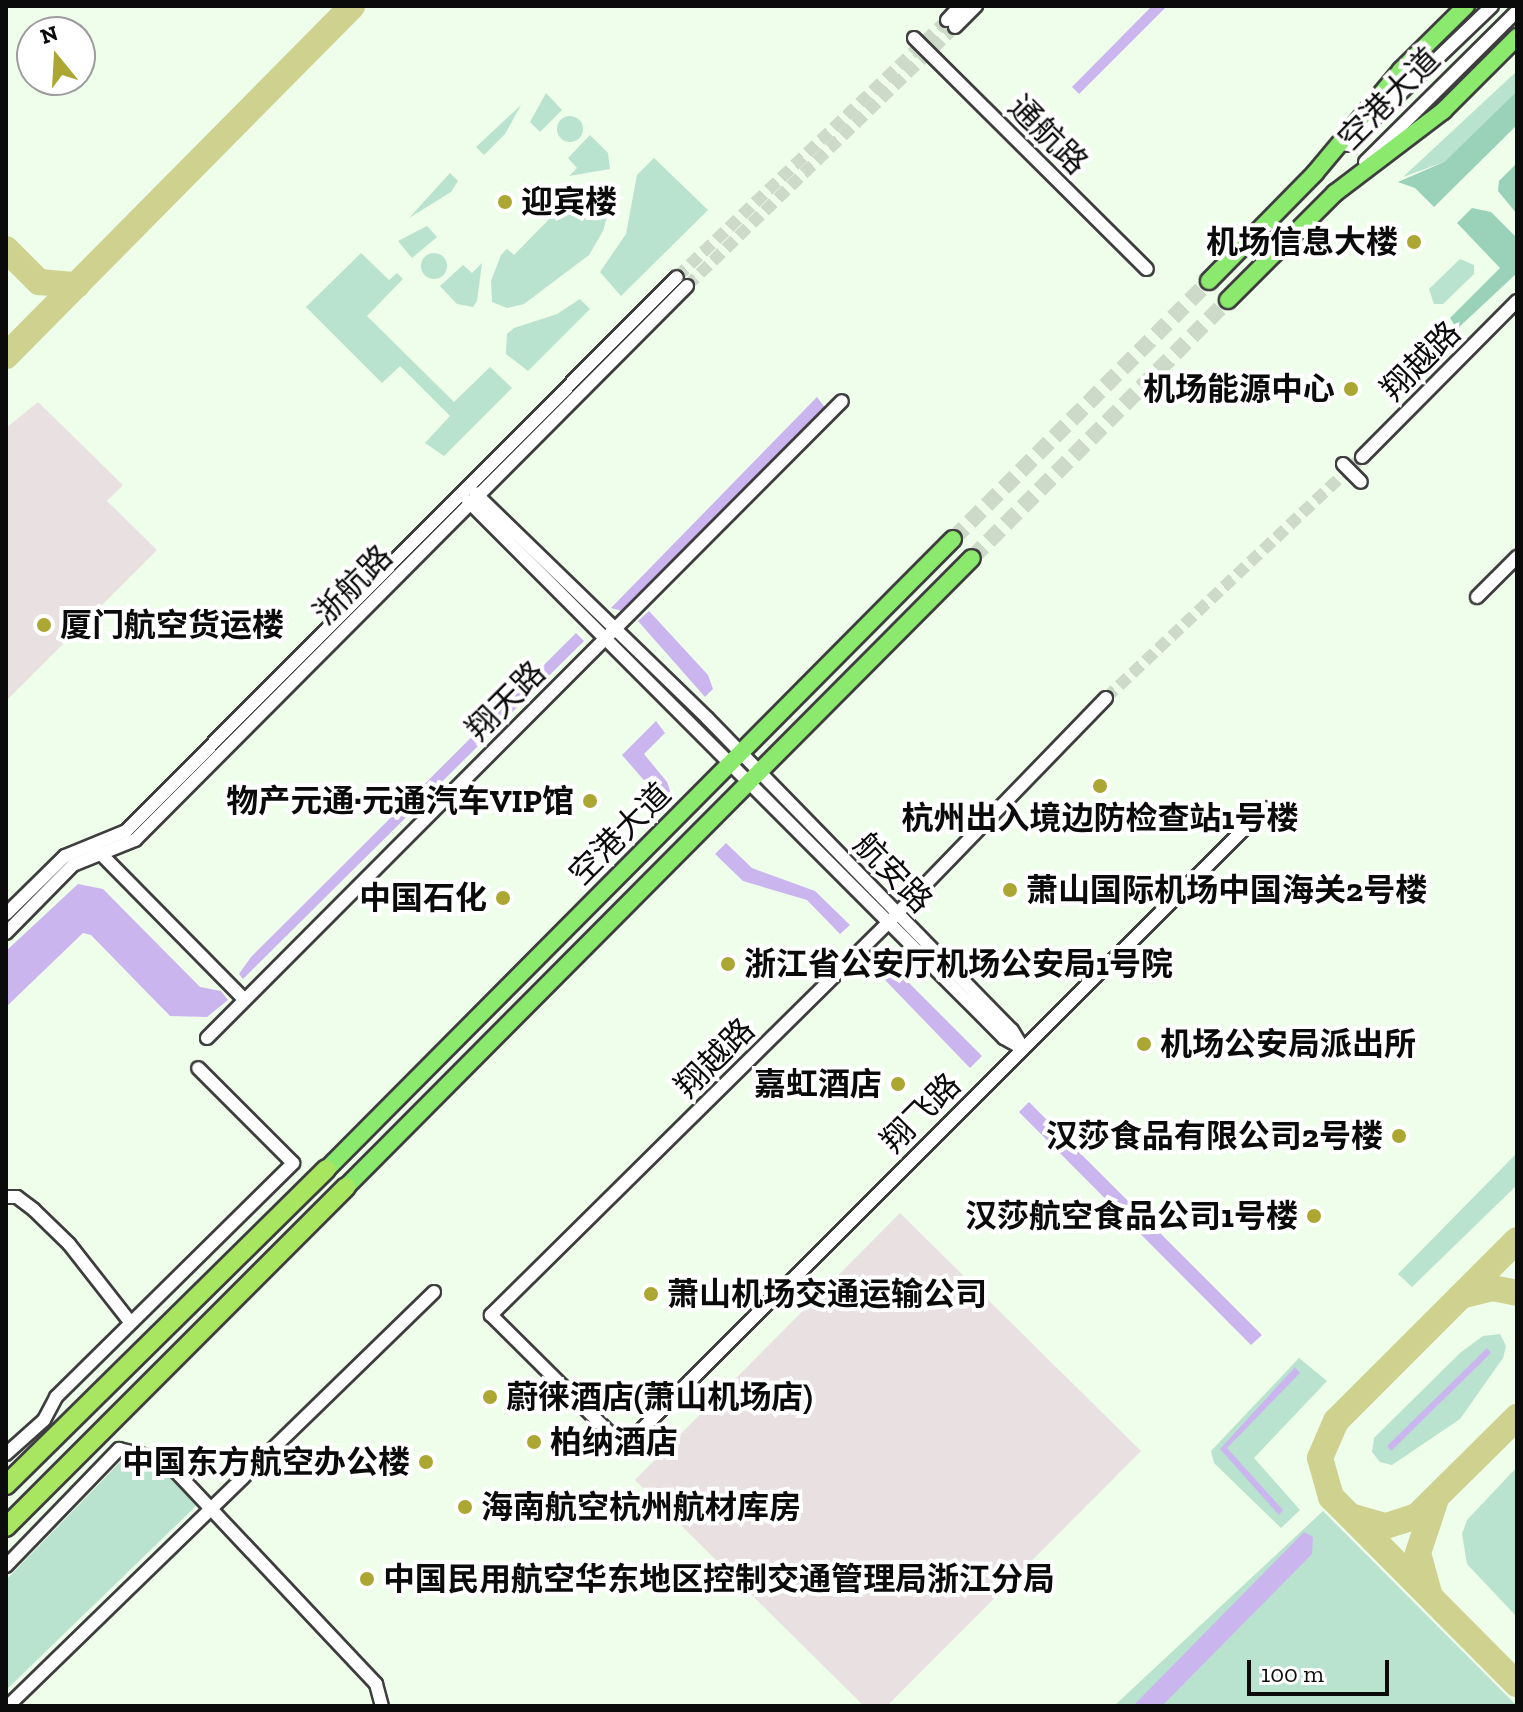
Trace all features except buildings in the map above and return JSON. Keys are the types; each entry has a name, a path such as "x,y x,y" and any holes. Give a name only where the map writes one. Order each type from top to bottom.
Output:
{"highway":[{"path":"6,1485 327,1169"},
{"path":"6,1527 346,1187"}],"main road":[{"name":"空港大道","path":"1209,281 1315,173 1401,70 1466,6"},
{"name":"空港大道","path":"1228,300 1335,193 1443,111 1517,37"},
{"name":"空港大道","path":"327,1169 953,539"},
{"name":"空港大道","path":"346,1187 972,558"}],"street":[{"path":"960,6 951,23 976,6"},
{"name":"空港大道","path":"1315,173 1492,6"},
{"name":"空港大道","path":"1335,193 1517,11"},
{"name":"通航路","path":"914,38 1147,269"},
{"name":"浙航路","path":"6,914 65,856 126,831 465,490 682,281 479,495 135,840 103,856 73,865 6,933"},
{"name":"翔越路","path":"1362,457 1517,301"},
{"name":"翔天路","path":"207,1038 842,401"},
{"path":"1343,464 1361,482"},
{"path":"465,490 469,505"},
{"name":"航安路","path":"465,490 479,495 616,628 754,777 893,918 1012,1030 1022,1048"},
{"name":"航安路","path":"469,505 605,639 736,758"},
{"path":"1477,597 1517,557"},
{"name":"翔越路","path":"615,1437 491,1315 893,918 1106,698"},
{"name":"翔飞路","path":"615,1437 624,1447 1265,808"},
{"path":"92,845 245,1000"},
{"path":"6,1454 131,1323 293,1163 198,1068"},
{"path":"6,1197 26,1203 69,1244 131,1323"},
{"path":"8,1706 434,1292"},
{"path":"6,1566 119,1449 165,1460 376,1684 382,1706"}],"shaded area":[{"path":"1152,6 1167,6 1079,94 1072,87"},
{"path":"817,397 826,409 626,612 611,608"},
{"name":"厦门航空货运楼","path":"38,402 123,485 107,501 157,550 6,701 6,428"},
{"path":"649,611 708,675 713,689 705,697 638,621"},
{"path":"576,633 584,641 243,979 239,974 251,957"},
{"path":"656,721 665,733 644,754 667,782 671,793 662,801 622,755"},
{"path":"726,843 752,868 815,891 850,925 840,934 807,900 743,881 715,854"},
{"path":"78,884 103,889 200,987 221,991 228,1000 207,1017 170,1016 91,935 83,933 6,1007 6,951"},
{"path":"888,962 982,1056 970,1068 885,980 880,969"},
{"path":"1029,1102 1262,1335 1251,1345 1019,1112"},
{"path":"900,1213 1141,1451 887,1706 864,1706 635,1480"},
{"path":"1487,1348 1491,1353 1391,1451 1387,1446"},
{"path":"1295,1367 1300,1373 1227,1448 1283,1510 1279,1515 1220,1449"},
{"path":"1304,1532 1313,1537 1312,1554 1162,1706 1133,1706"}],"green space":[{"path":"1517,71 1517,91 1444,162 1403,177"},
{"path":"1517,91 1517,125 1434,207 1415,188 1398,182 1444,162"},
{"path":"546,93 562,110 540,132 530,122"},
{"path":"521,105 505,134 484,155 476,147"},
{"path":"570,116 579,120 583,129 579,138 570,142 561,138 557,129 561,120"},
{"path":"590,135 608,153 610,169 569,176 577,168 568,158"},
{"path":"654,158 708,210 621,296 600,272 626,234 637,175"},
{"path":"1517,163 1517,214 1498,191 1499,181"},
{"path":"450,173 458,181 451,192 409,218"},
{"path":"589,186 606,189 612,199 603,231 589,255 524,304 507,308 492,302 491,281 501,255 507,249 514,255 558,210 551,203"},
{"path":"1472,208 1491,212 1517,238 1517,273 1457,329 1450,318 1500,268 1457,223"},
{"path":"427,226 437,237 412,258 398,241"},
{"path":"1354,226 1356,248 1365,257 1362,260 1340,239"},
{"path":"361,253 389,280 397,273 403,279 367,316 454,402 490,367 512,388 444,456 425,443 450,416 400,366 382,383 306,307"},
{"path":"434,253 443,257 447,266 443,275 434,279 425,275 421,266 425,257"},
{"path":"1460,259 1474,265 1474,274 1443,304 1434,304 1429,289"},
{"path":"482,263 477,301 473,307 457,304 440,286 463,265 472,273"},
{"path":"580,299 590,309 528,371 506,354 507,334 514,328 557,314"},
{"path":"1517,1153 1517,1185 1412,1287 1398,1274"},
{"path":"1500,1334 1506,1346 1503,1358 1460,1419 1392,1465 1380,1462 1372,1452 1374,1438 1460,1353 1483,1336"},
{"path":"1299,1358 1327,1381 1254,1458 1300,1510 1281,1528 1214,1463 1211,1451"},
{"path":"125,1457 163,1464 196,1498 195,1507 6,1690 6,1580"},
{"path":"1517,1467 1517,1617 1467,1564 1462,1534 1467,1520"},
{"path":"1323,1511 1517,1706 1114,1706"}],"taxiway":[{"path":"6,356 352,6"},
{"path":"6,249 39,282 77,285"},
{"path":"1517,1240 1336,1421 1320,1458 1331,1497 1517,1684"},
{"path":"1461,1296 1492,1288 1517,1293"},
{"path":"1350,1516 1386,1526 1417,1516 1517,1417"},
{"path":"1429,1593 1418,1553 1435,1502"}],"tunnel":[{"path":"677,277 947,20"},
{"path":"687,286 955,27"},
{"path":"953,539 1209,281"},
{"path":"972,558 1228,300"},
{"path":"1106,698 1362,457"}],"place":[{"name":"迎宾楼","path":"505,202"},
{"name":"机场信息大楼","path":"1414,242"},
{"name":"机场能源中心","path":"1351,389"},
{"name":"厦门航空货运楼","path":"44,625"},
{"name":"杭州出入境边防检查站1号楼","path":"1100,786"},
{"name":"物产元通·元通汽车VIP馆","path":"590,801"},
{"name":"萧山国际机场中国海关2号楼","path":"1010,890"},
{"name":"中国石化","path":"503,898"},
{"name":"浙江省公安厅机场公安局1号院","path":"728,964"},
{"name":"机场公安局派出所","path":"1144,1044"},
{"name":"嘉虹酒店","path":"898,1084"},
{"name":"汉莎食品有限公司2号楼","path":"1399,1136"},
{"name":"汉莎航空食品公司1号楼","path":"1314,1216"},
{"name":"萧山机场交通运输公司","path":"651,1294"},
{"name":"蔚徕酒店(萧山机场店)","path":"490,1397"},
{"name":"柏纳酒店","path":"534,1442"},
{"name":"中国东方航空办公楼","path":"426,1462"},
{"name":"海南航空杭州航材库房","path":"465,1507"},
{"name":"中国民用航空华东地区控制交通管理局浙江分局","path":"367,1579"}]}
